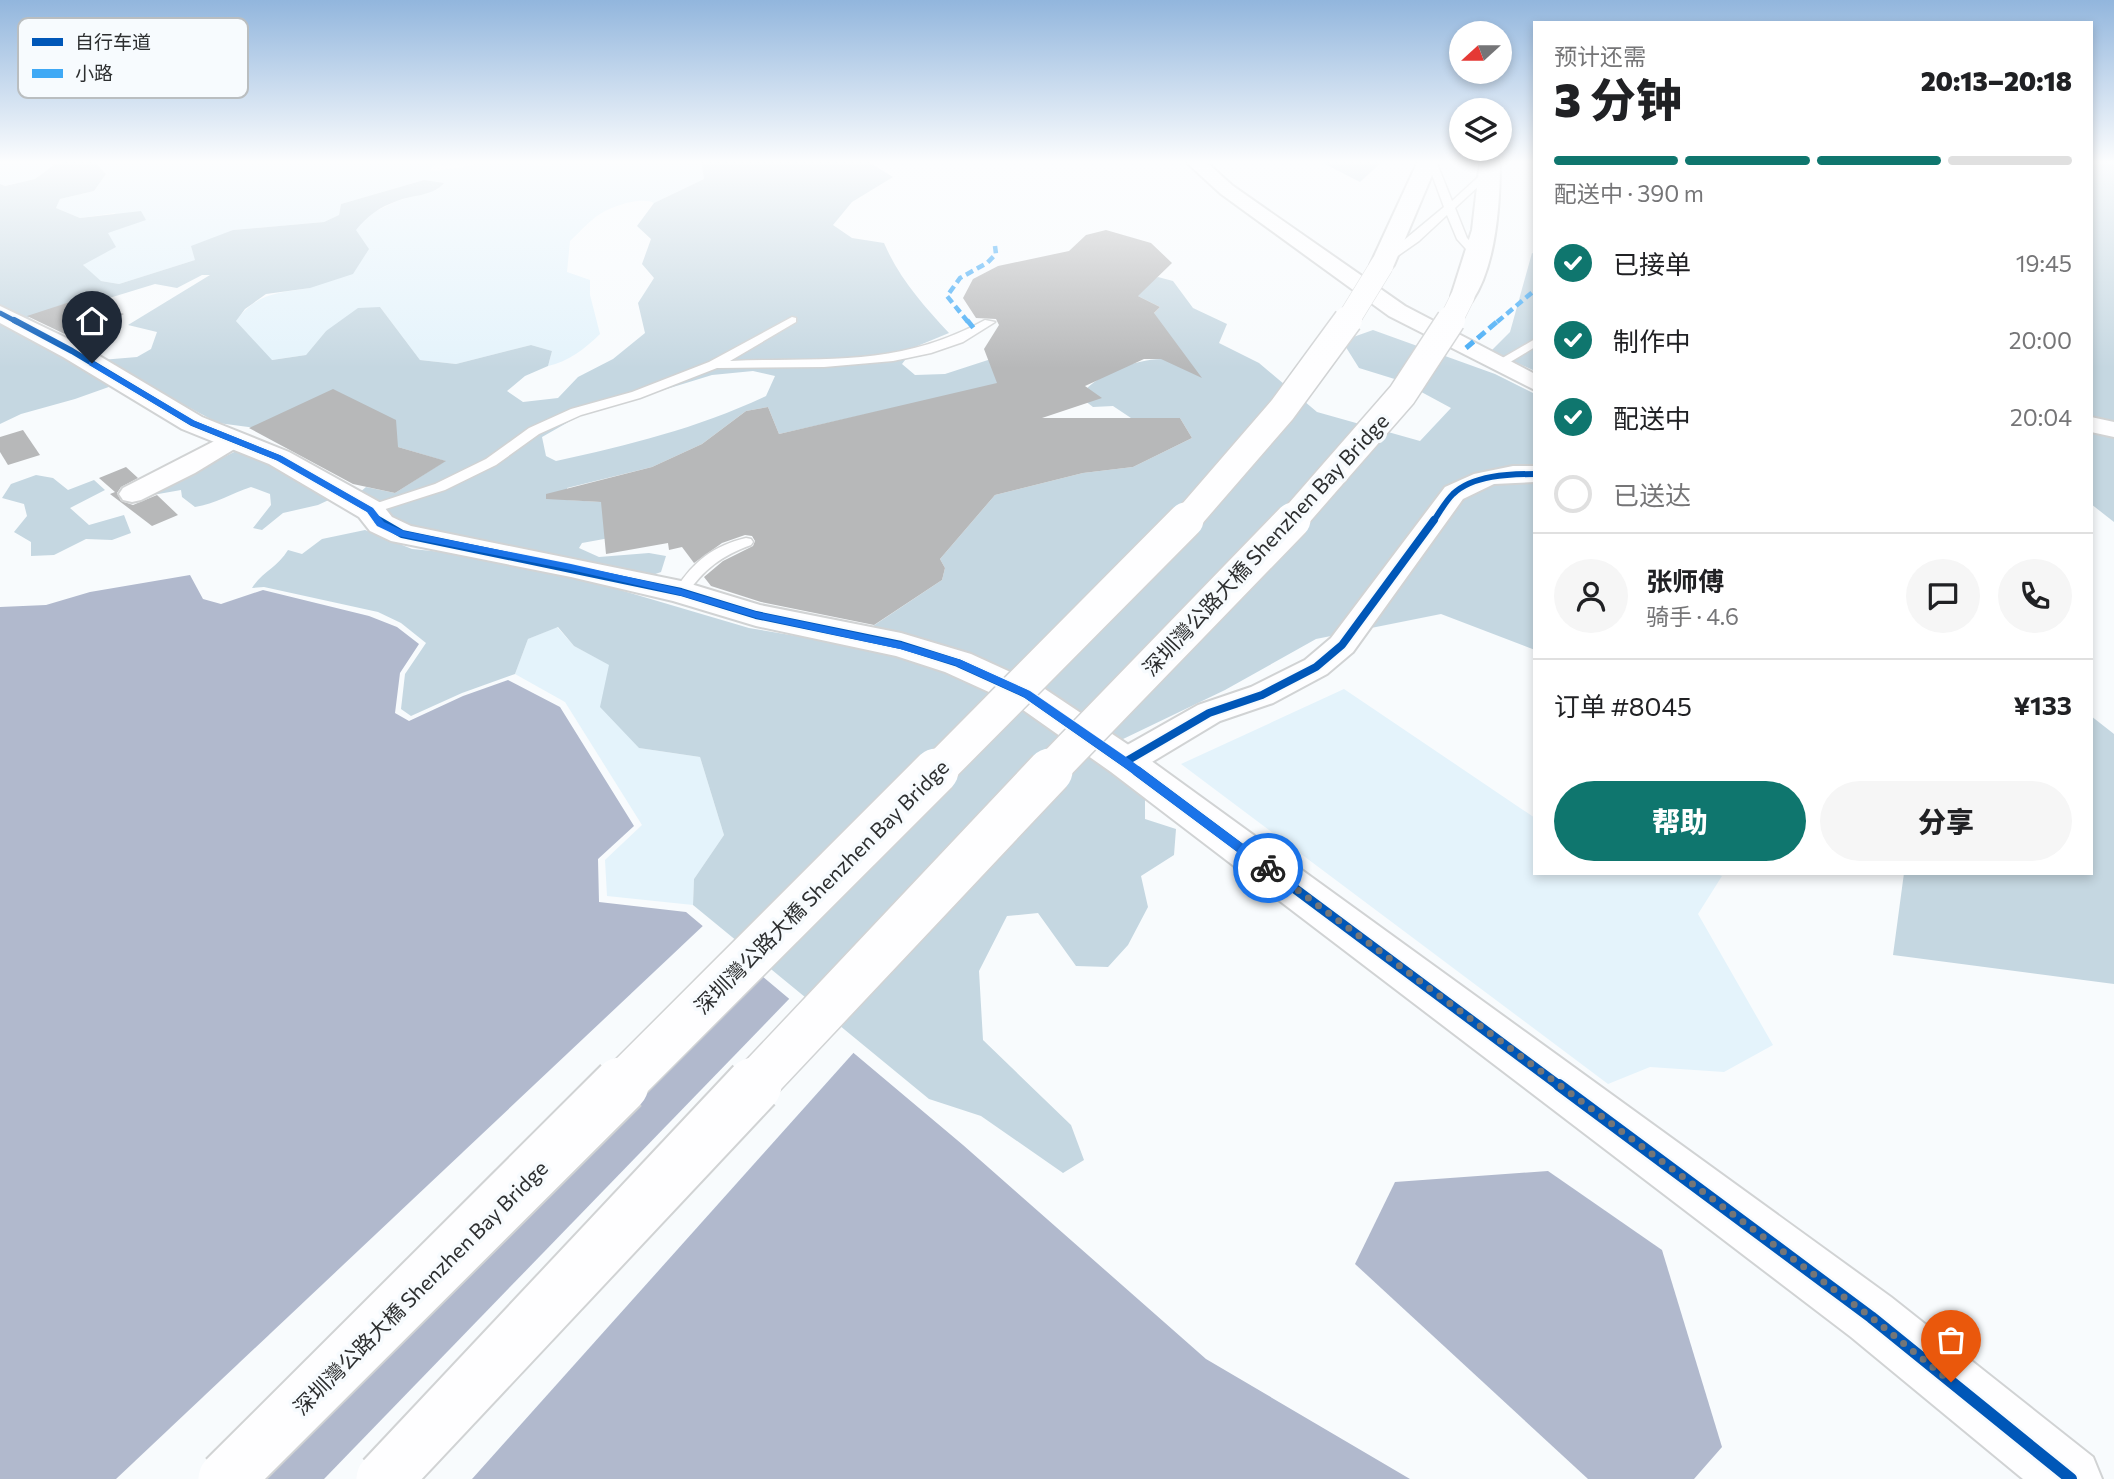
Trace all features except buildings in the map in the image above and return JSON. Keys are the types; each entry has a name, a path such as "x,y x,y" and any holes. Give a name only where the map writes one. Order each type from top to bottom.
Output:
{"main road":[{"name":"深圳灣公路大橋 Shenzhen Bay Bridge","path":"226,1479 1175,533 1285,409 1335,342 1383,262 1398,230"},
{"name":"深圳灣公路大橋 Shenzhen Bay Bridge","path":"384,1479 993,830 1294,519 1374,431 1426,362 1463,296 1478,256 1484,230"},
{"path":"0,313 72,351 192,423 279,458 370,510 381,524 402,534 571,567 681,592 756,615 901,645 958,663 1026,694 1125,762 1871,1317 2071,1479"}],"street":[{"path":"1283,230 1397,311 1533,382"},
{"path":"2093,425 2114,430"},
{"path":"132,494 186,468 232,440"},
{"path":"1125,762 1209,713 1262,695 1316,667 1342,645 1454,493 1476,480 1506,473 1533,474"}],"lane":[{"path":"1383,262 1425,230"},
{"path":"1459,230 1462,239 1478,256"},
{"path":"370,510 450,482 491,462 534,431 576,412 636,396 713,365 792,320"},
{"path":"713,365 893,358 927,352 960,341 989,322"},
{"path":"1498,364 1533,343"},
{"path":"681,592 699,564 720,551 746,542"}],"shaded area":[{"path":"0,230 117,230 108,233 116,247 83,265 101,281 119,284 195,260 191,246 233,230 356,230 369,249 353,274 310,288 266,294 245,309 236,321 272,360 306,355 326,331 358,308 380,307 420,360 456,364 531,345 552,351 548,366 525,376 507,391 523,402 558,398 578,377 613,359 645,333 638,303 654,278 642,264 651,239 641,230 840,230 852,238 884,243 904,279 949,333 915,347 902,364 915,375 945,374 988,360 1002,362 1143,325 1160,307 1138,296 1137,288 1158,277 1173,281 1193,308 1227,324 1219,343 1259,363 1317,412 1420,441 1451,408 1401,381 1359,368 1342,341 1373,330 1495,374 1533,393 1533,649 1441,614 1316,639 1225,690 1121,740 867,630 942,580 945,568 940,559 995,495 1083,473 1133,467 1192,438 1180,418 1131,418 1113,406 1093,407 1080,397 1094,382 1116,370 1139,362 1161,359 1169,334 1065,369 779,434 768,407 746,411 702,444 652,467 567,488 567,500 601,502 626,535 582,543 579,548 599,557 649,553 666,556 661,572 647,577 413,528 392,519 359,493 366,487 395,493 445,461 398,447 218,423 134,378 21,414 0,424","holes":["202,275 210,275 128,325 157,332 151,349 137,357 101,360 28,317 79,299 93,303 155,284 177,288","753,371 775,376 766,396 715,417 610,449 556,461 546,456 542,437 579,416 712,375"]},
{"path":"108,230 233,230 195,260 119,284 101,281 83,266"},
{"path":"355,230 582,230 570,241 567,272 590,280 590,295 600,334 570,358 548,366 552,351 531,345 456,364 420,360 380,307 326,331 306,355 271,360 236,321 252,305 268,296 310,288"},
{"path":"2093,230 2114,230 2114,522 2093,506"},
{"path":"1532,253 1533,370 1491,351 1510,332"},
{"path":"238,450 269,461 333,498 318,505 283,513 262,530 253,528 271,505 270,494 251,487 195,507 182,497 181,490 147,496"},
{"path":"36,475 53,478 68,490 94,480 105,490 70,508 89,525 124,515 131,533 112,540 86,539 54,555 31,556 31,542 14,532 27,516 24,504 2,498 11,484"},
{"path":"365,530 412,549 462,554 576,577 749,628 892,652 1019,699 1145,787 1145,819 1176,829 1174,855 1141,876 1148,907 1128,945 1108,967 1076,966 1038,913 1007,916 979,971 983,1040 1071,1125 1084,1160 1063,1173 981,1116 929,1099 693,905 694,879 724,835 700,757 639,748 600,707 609,665 574,646 558,627 528,639 515,674 462,693 411,716 401,709 405,674 426,643 401,623 378,612 264,587 252,588 288,550 302,554 322,539"},
{"path":"190,575 203,599 221,604 263,590 369,616 397,627 419,644 400,673 395,713 409,721 463,696 508,680 560,707 634,826 598,859 599,902 686,912 963,1145 1206,1359 1410,1479 0,1479 0,607 46,605 90,592"},
{"path":"557,627 574,646 610,665 639,748 700,757 724,835 694,879 693,905 607,896 605,860 642,825 565,702 515,674 528,639"},
{"path":"1344,689 1533,817 1533,875 1722,876 1698,914 1773,1045 1724,1072 1650,1067 1608,1084 1181,764"},
{"path":"2093,718 2114,734 2114,984 1893,955 1904,875 2093,875"},
{"path":"1548,1171 1662,1250 1722,1447 1694,1479 1588,1479 1355,1264 1395,1182"}],"pier":[{"path":"706,923 764,972 264,1479 116,1479"},
{"path":"792,996 856,1050 472,1479 324,1479"}],"marked path":[{"path":"976,331 947,296 960,278 987,263 996,254 995,246"},
{"path":"1466,348 1533,292"}],"cycle path":[{"path":"0,313 72,351 192,423 279,458 370,510 381,524 402,534 571,567 681,592 756,615 901,645 958,663 1026,694 1125,762 1871,1317 2071,1479"},
{"path":"1125,762 1209,713 1262,695 1316,667 1342,645 1454,493 1493,477 1533,474"}],"way so far":[{"path":"1268,868 1871,1317 1951,1382"}],"route":[{"path":"92,363 192,423 279,458 370,510 381,524 402,534 681,592 756,615 901,645 958,663 1026,694 1125,762 1268,868"}]}
